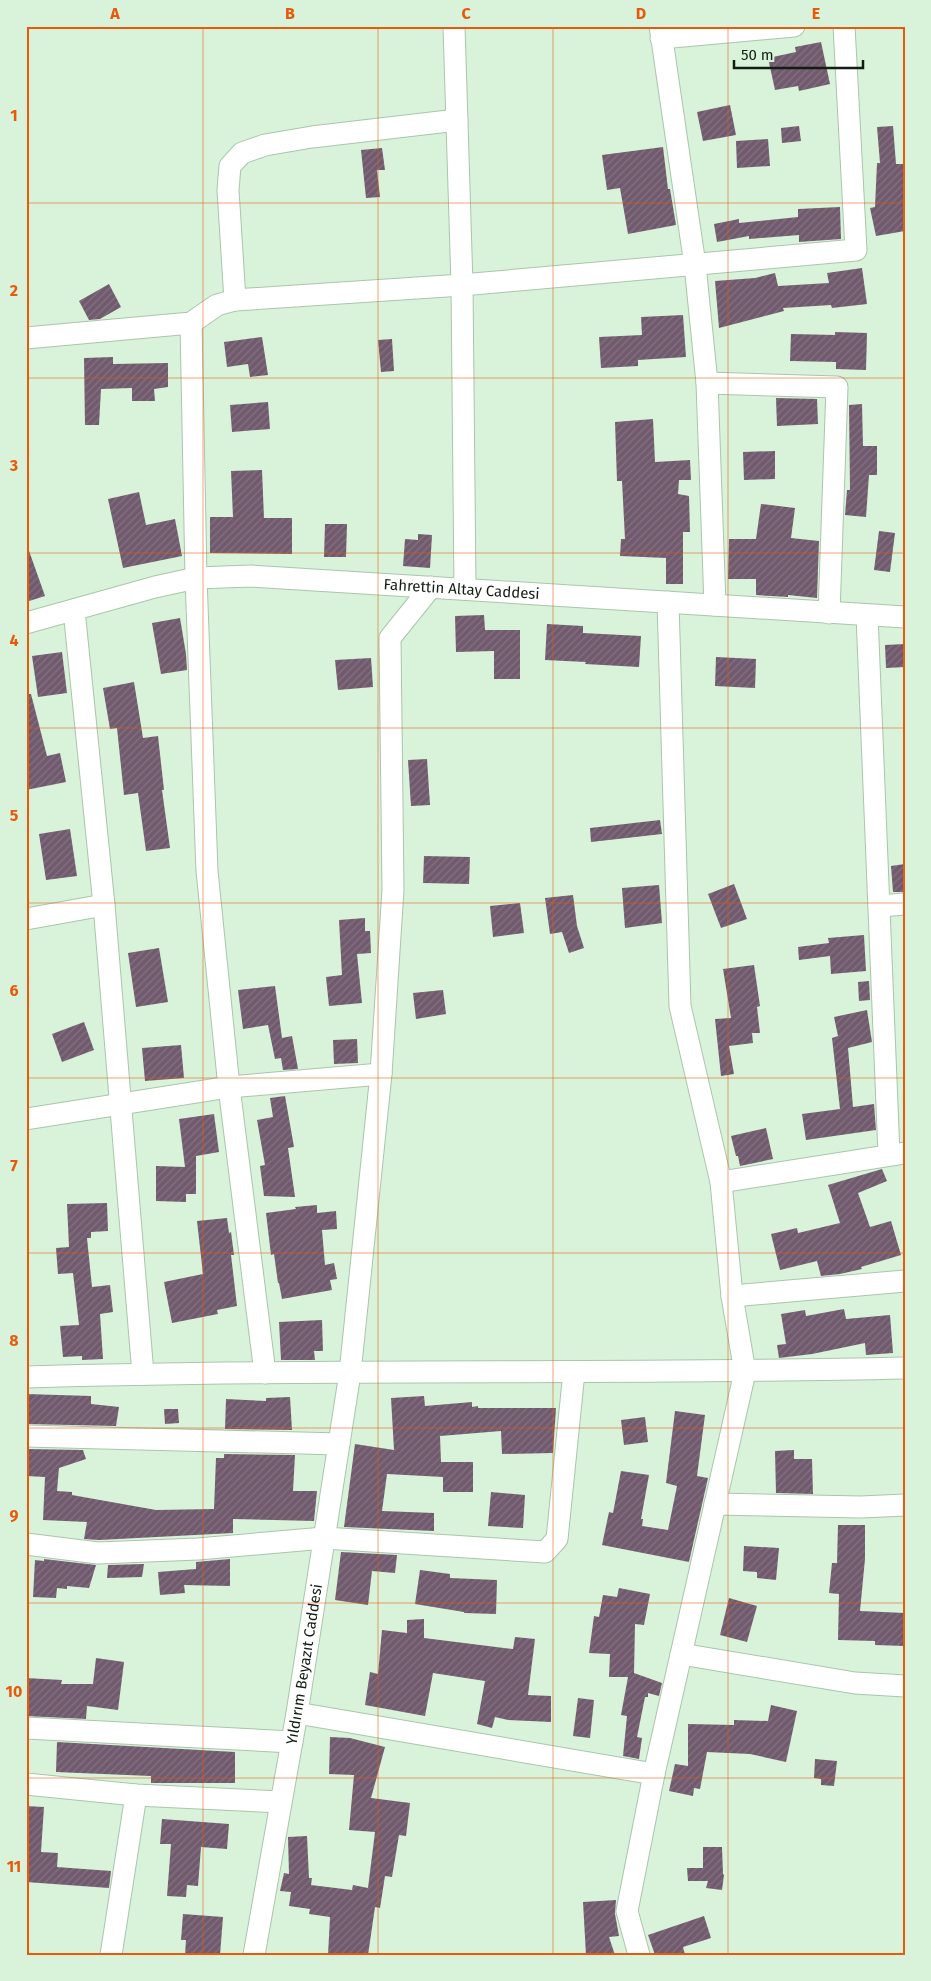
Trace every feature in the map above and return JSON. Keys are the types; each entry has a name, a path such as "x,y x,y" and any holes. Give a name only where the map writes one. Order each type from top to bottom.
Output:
{"street":[{"path":"454,26 462,285 465,589"},
{"path":"715,605 707,383 694,265 661,32 794,26"},
{"path":"26,338 192,322 217,305 235,300 462,285 856,250 844,26"},
{"path":"235,300 228,190 230,166 242,153 265,145 312,137 457,120"},
{"path":"192,322 196,578 207,871 228,1087 265,1373"},
{"path":"707,383 837,387 829,612"},
{"name":"Fahrettin Altay Caddesi","path":"26,623 155,587 196,578 251,576 905,617"},
{"name":"Yıldırım Beyazıt Caddesi","path":"254,1955 297,1713 350,1373 381,1074 393,890 390,638 431,587"},
{"path":"639,1955 627,1911 654,1774 746,1372 732,1296 721,1182 680,1006 668,602"},
{"path":"74,610 104,905 143,1374"},
{"path":"721,1182 897,1154 879,906 867,615"},
{"path":"879,906 905,904"},
{"path":"26,919 104,905"},
{"path":"26,1119 228,1087 381,1074"},
{"path":"732,1296 905,1282"},
{"path":"26,1378 143,1374 746,1372 905,1368"},
{"path":"26,1544 98,1553 198,1549 324,1538 545,1552 557,1539 574,1372"},
{"path":"26,1436 339,1444"},
{"path":"715,1504 861,1507 905,1505"},
{"path":"681,1654 856,1682 905,1686"},
{"path":"297,1713 654,1774"},
{"path":"26,1728 292,1742"},
{"path":"26,1784 136,1795 281,1802"},
{"path":"111,1955 136,1795"}],"building":[{"path":"821,42 830,84 799,91 798,86 775,90 768,58 796,52 795,47"},
{"path":"730,105 736,135 703,141 697,112"},
{"path":"799,126 801,141 782,143 781,128"},
{"path":"893,126 896,164 905,164 905,231 876,236 870,208 875,207 877,163 880,163 877,127"},
{"path":"768,139 770,166 737,168 736,141"},
{"path":"663,147 668,189 670,189 676,225 628,234 620,188 607,190 602,155"},
{"path":"382,148 385,170 377,170 380,197 366,198 361,150"},
{"path":"840,207 841,239 799,242 799,235 749,239 749,236 717,242 714,224 739,219 739,223 798,217 798,209"},
{"path":"862,268 867,304 832,308 831,305 783,308 784,311 719,328 715,281 755,278 775,273 778,286 829,283 827,273"},
{"path":"109,284 121,307 100,319 89,320 79,301"},
{"path":"683,315 686,357 638,360 638,366 601,368 599,337 642,335 641,317"},
{"path":"835,332 867,333 866,370 836,369 836,362 790,361 791,334 835,335"},
{"path":"262,337 268,375 250,377 248,364 227,367 224,342"},
{"path":"392,339 394,371 381,372 378,340"},
{"path":"113,357 113,364 168,363 168,387 154,389 155,401 132,401 132,388 101,389 99,425 85,425 84,358"},
{"path":"776,398 817,399 818,424 777,426"},
{"path":"268,402 270,429 232,432 230,405"},
{"path":"862,404 863,446 877,446 877,475 869,475 866,517 845,515 847,490 850,490 849,405"},
{"path":"653,419 655,462 690,460 691,480 679,480 678,494 689,496 690,532 683,532 683,584 666,584 666,558 620,556 621,539 625,539 622,481 617,481 615,422"},
{"path":"775,451 775,479 744,480 743,452"},
{"path":"262,470 264,518 292,518 292,554 210,553 210,517 233,517 231,471"},
{"path":"139,492 146,525 175,519 182,556 123,568 108,499"},
{"path":"761,504 795,508 791,538 819,541 817,598 788,595 788,597 756,595 756,579 728,579 729,539 756,539"},
{"path":"325,524 347,524 346,557 324,557"},
{"path":"879,531 895,533 890,572 874,570"},
{"path":"418,534 432,535 430,568 403,566 405,539 418,540"},
{"path":"28,548 45,596 26,602 26,549"},
{"path":"484,615 485,630 520,630 520,679 494,679 494,651 456,652 455,616"},
{"path":"180,618 187,670 161,674 152,623"},
{"path":"547,624 583,626 583,633 641,636 639,667 545,660"},
{"path":"905,644 905,667 886,668 885,645"},
{"path":"62,652 67,693 38,697 32,656"},
{"path":"716,657 756,659 755,688 715,686"},
{"path":"371,658 373,687 338,690 335,660"},
{"path":"134,682 143,738 158,736 164,790 162,790 170,848 146,851 138,793 124,795 117,728 110,729 103,688"},
{"path":"26,694 31,694 47,756 60,753 66,782 26,790"},
{"path":"427,759 430,805 411,806 408,760"},
{"path":"660,820 662,834 591,842 590,828"},
{"path":"70,829 77,876 46,880 39,834"},
{"path":"424,856 470,857 469,884 423,883"},
{"path":"905,864 905,892 893,892 891,866"},
{"path":"734,884 747,919 721,928 708,894"},
{"path":"659,885 662,923 625,928 622,888"},
{"path":"573,895 577,926 584,948 569,953 562,932 550,934 545,898"},
{"path":"520,903 524,933 493,937 490,906"},
{"path":"365,918 365,931 370,931 371,953 357,954 362,1003 329,1006 326,977 342,975 339,920"},
{"path":"864,935 866,971 831,974 830,956 799,960 798,947 829,943 828,938"},
{"path":"159,948 168,1002 136,1007 128,953"},
{"path":"754,965 760,1006 757,1007 760,1033 752,1033 753,1043 729,1046 734,1074 721,1076 715,1019 731,1018 723,969"},
{"path":"869,981 870,1000 859,1001 858,982"},
{"path":"275,986 282,1038 292,1036 298,1069 283,1070 281,1058 275,1059 268,1025 243,1029 238,990"},
{"path":"443,990 446,1014 416,1019 413,993"},
{"path":"867,1010 872,1042 848,1048 853,1107 874,1104 876,1130 806,1140 802,1114 840,1109 832,1038 838,1036 834,1017"},
{"path":"84,1022 94,1050 62,1062 52,1034"},
{"path":"357,1039 358,1063 334,1064 333,1040"},
{"path":"181,1045 184,1078 145,1081 142,1048"},
{"path":"285,1096 294,1147 288,1148 295,1197 264,1196 260,1166 265,1165 257,1120 273,1117 270,1098"},
{"path":"214,1114 219,1152 196,1156 196,1194 186,1194 186,1202 156,1201 156,1166 185,1167 179,1119"},
{"path":"766,1128 773,1159 740,1166 731,1136"},
{"path":"882,1169 887,1181 858,1193 870,1227 891,1221 901,1255 861,1267 862,1269 840,1274 821,1276 817,1261 780,1270 771,1234 797,1228 798,1233 840,1223 828,1185"},
{"path":"107,1203 108,1231 91,1232 91,1238 87,1238 92,1287 110,1285 113,1312 100,1314 103,1359 82,1360 82,1356 63,1357 60,1326 79,1325 73,1273 58,1274 56,1248 69,1247 67,1204"},
{"path":"317,1205 317,1213 336,1211 337,1229 322,1230 325,1265 334,1263 337,1279 330,1280 332,1290 282,1299 274,1254 271,1255 266,1213"},
{"path":"227,1218 234,1255 231,1255 237,1306 217,1310 218,1314 172,1323 164,1282 203,1274 197,1221"},
{"path":"844,1309 846,1319 890,1315 893,1353 866,1355 865,1343 812,1354 779,1358 777,1345 786,1344 781,1314 805,1310 806,1316"},
{"path":"322,1320 323,1351 314,1351 315,1360 281,1360 279,1322"},
{"path":"26,1394 91,1396 91,1404 119,1407 116,1426 26,1424"},
{"path":"424,1396 425,1406 472,1402 472,1407 478,1406 478,1408 556,1408 553,1453 502,1454 501,1431 440,1436 441,1462 473,1462 473,1492 443,1492 443,1477 387,1474 382,1511 434,1513 434,1531 344,1527 355,1444 394,1450 391,1398"},
{"path":"290,1397 292,1430 225,1429 226,1399 266,1401 266,1398"},
{"path":"164,1409 178,1409 179,1423 165,1424"},
{"path":"675,1411 705,1415 697,1476 708,1478 689,1562 602,1545 609,1512 613,1513 621,1471 649,1475 641,1519 643,1519 642,1526 668,1530 677,1486 666,1483"},
{"path":"645,1417 648,1442 624,1445 621,1420"},
{"path":"26,1449 83,1450 86,1459 59,1468 57,1491 72,1492 72,1495 156,1510 214,1509 216,1458 224,1458 224,1454 295,1455 293,1491 317,1491 314,1521 233,1519 233,1533 99,1540 84,1539 87,1522 43,1520 45,1477 26,1476"},
{"path":"794,1450 794,1459 812,1459 813,1494 776,1493 775,1451"},
{"path":"491,1492 525,1495 523,1528 488,1526"},
{"path":"838,1525 865,1525 865,1559 860,1611 905,1613 905,1646 875,1645 875,1641 838,1640 839,1594 829,1593 832,1563 837,1563"},
{"path":"744,1546 779,1548 776,1580 757,1578 757,1572 743,1571"},
{"path":"341,1552 397,1555 395,1573 372,1571 368,1605 335,1600"},
{"path":"44,1559 96,1565 89,1588 67,1586 67,1589 57,1588 56,1598 33,1597 35,1560 44,1561"},
{"path":"230,1559 230,1586 184,1585 185,1593 160,1595 158,1572 196,1569 196,1562"},
{"path":"144,1564 142,1577 107,1578 108,1565"},
{"path":"420,1570 450,1574 450,1578 497,1580 496,1614 464,1613 415,1604"},
{"path":"619,1588 650,1594 644,1625 635,1624 634,1673 662,1683 659,1696 648,1693 648,1697 645,1697 637,1737 642,1738 639,1759 623,1756 627,1716 621,1715 628,1677 609,1677 610,1654 589,1653 594,1616 599,1617 603,1595 617,1597"},
{"path":"729,1598 757,1606 747,1642 720,1635"},
{"path":"424,1619 424,1638 513,1649 515,1637 535,1639 528,1695 551,1696 551,1722 508,1720 495,1717 492,1728 477,1724 485,1681 433,1673 425,1716 365,1705 370,1672 378,1674 382,1630 407,1633 407,1620"},
{"path":"96,1658 124,1662 118,1710 87,1706 86,1719 26,1716 26,1678 62,1680 61,1684 93,1684"},
{"path":"578,1698 594,1700 590,1738 573,1736"},
{"path":"771,1705 797,1711 786,1762 750,1754 707,1752 700,1789 694,1788 693,1796 669,1791 675,1764 688,1766 688,1724 734,1725 734,1720 768,1721"},
{"path":"330,1737 350,1738 385,1747 371,1798 410,1803 406,1836 399,1835 392,1877 385,1876 380,1908 375,1907 368,1955 328,1955 330,1917 309,1914 310,1909 289,1906 291,1892 280,1891 284,1873 289,1874 288,1837 307,1836 309,1878 312,1878 311,1885 352,1890 353,1885 368,1888 375,1832 349,1830 354,1775 329,1774"},
{"path":"57,1742 235,1752 235,1783 151,1783 151,1776 56,1772"},
{"path":"815,1759 837,1761 834,1786 821,1785 821,1779 814,1778"},
{"path":"26,1806 44,1807 41,1852 58,1853 57,1867 111,1871 109,1888 26,1882"},
{"path":"162,1819 229,1824 227,1849 201,1847 198,1886 187,1885 186,1897 167,1896 171,1844 160,1844"},
{"path":"703,1847 722,1847 724,1875 722,1890 706,1888 708,1881 688,1881 687,1868 703,1868"},
{"path":"616,1900 615,1914 619,1936 609,1937 615,1955 586,1955 583,1902"},
{"path":"183,1914 223,1917 220,1955 185,1955 186,1940 181,1940"},
{"path":"704,1916 711,1938 683,1947 685,1955 655,1955 648,1935"}]}
